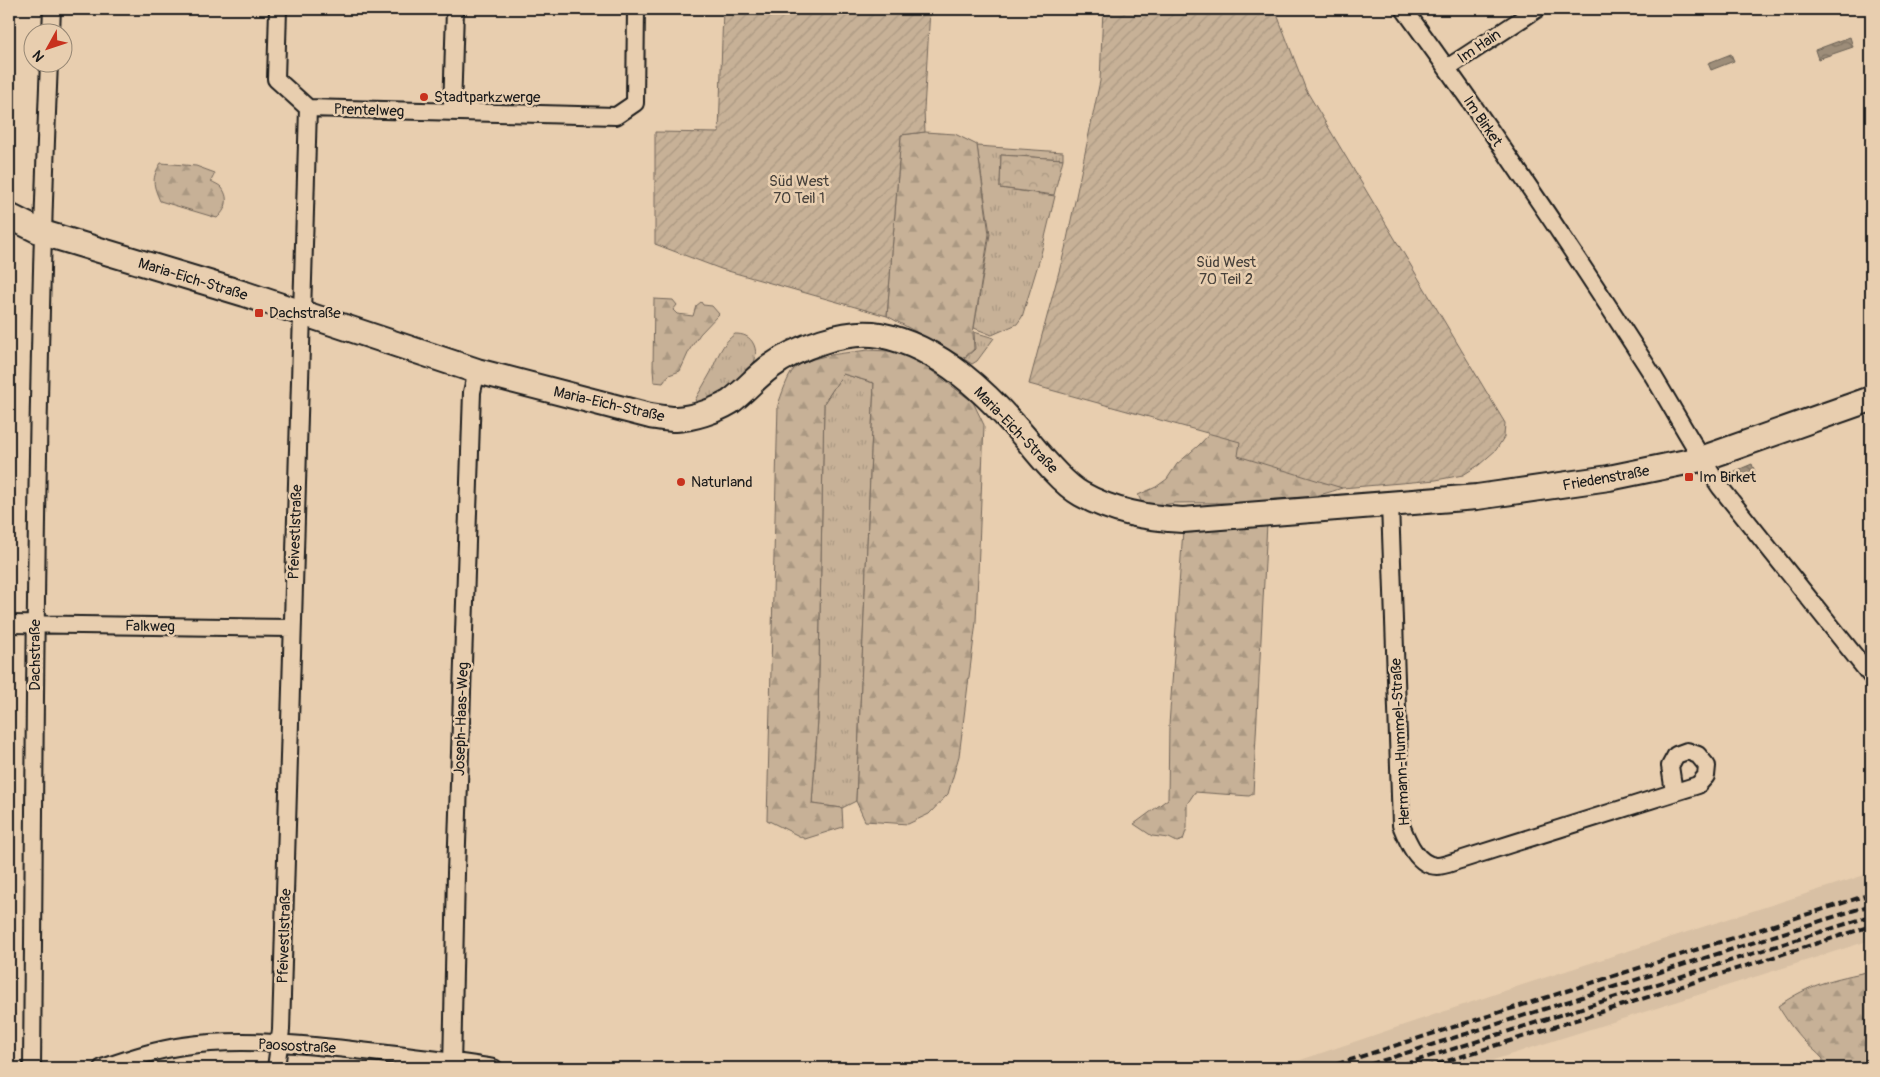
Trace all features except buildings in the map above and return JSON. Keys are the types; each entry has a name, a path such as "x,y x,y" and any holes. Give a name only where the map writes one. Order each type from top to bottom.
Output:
{"street":[{"path":"51,22 52,9"},
{"path":"278,9 276,79 308,108"},
{"path":"452,112 455,9"},
{"name":"Prentelweg","path":"308,108 616,116 635,103 636,9"},
{"name":"Im Birket","path":"1404,9 1447,68 1597,290 1653,376 1701,460 1720,487 1871,676"},
{"name":"Im Hain","path":"1447,68 1537,9"},
{"name":"Dachstraße","path":"32,1068 36,624 43,233 50,72"},
{"name":"Pfeivestlstraße","path":"276,1068 280,1044 308,108"},
{"name":"Maria-Eich-Straße","path":"9,216 43,233 302,312 477,371 650,416 676,419 701,414 729,402 770,367 804,347 823,340 862,334 878,335 904,341 931,354 958,372 985,394 1059,475 1079,493 1102,505 1134,515 1183,520 1330,509"},
{"name":"Joseph-Haas-Weg","path":"452,1065 466,546 472,392 477,371"},
{"name":"Friedenstraße","path":"1330,509 1477,497 1663,468 1701,460 1871,399"},
{"name":"Hermann-Hummel-Straße","path":"1390,504 1401,825 1408,842 1420,858 1436,866 1460,860 1674,792"},
{"name":"Falkweg","path":"9,624 292,628"},
{"name":"Paosostraße","path":"102,1068 150,1052 216,1042 345,1048 452,1065 494,1068"}],"shaded area":[{"path":"1871,873 1871,940 1468,1068 1277,1068 1522,985"}],"green space":[{"name":"Süd West 70 Teil 1","path":"723,9 930,9 924,110 925,132 901,135 887,316 721,269 655,244 655,132 719,133"},
{"name":"Süd West 70 Teil 2","path":"1103,9 1275,9 1306,90 1505,423 1504,437 1496,450 1479,465 1463,475 1436,480 1342,488 1238,456 1240,442 1029,384 1065,249 1100,81"},
{"path":"925,132 955,134 977,145 989,234 973,333 974,349 964,358 887,316 901,135"},
{"path":"977,146 1063,152 1063,159 1001,155 1000,188 1055,196 1040,258 1022,317 1017,324 992,335 974,328 990,234"},
{"path":"1001,155 1063,159 1054,195 1000,188"},
{"path":"161,163 196,166 215,173 211,181 221,187 226,196 225,208 220,215 217,218 160,201 154,177"},
{"path":"654,299 673,300 677,305 673,310 677,314 693,316 696,306 701,302 703,305 712,306 719,314 700,334 690,349 680,371 669,375 663,383 654,382"},
{"path":"974,332 994,338 977,361 972,364 964,359 975,349"},
{"path":"735,334 746,336 754,345 756,351 755,358 750,370 731,390 698,404 695,400 711,372 720,351"},
{"path":"868,350 907,352 973,402 984,425 976,622 959,756 948,794 929,814 908,824 865,821 856,801 874,383 843,374 824,403 818,719 812,804 842,808 843,827 805,839 767,820 778,405 789,376 801,364 829,355"},
{"path":"843,374 874,383 856,801 842,808 812,804 818,719 824,403"},
{"path":"1221,422 1323,480 1342,488 1323,494 1281,501 1174,503 1158,506 1142,503 1138,495 1156,487 1167,479 1177,464"},
{"path":"1267,523 1253,794 1249,796 1195,792 1187,804 1187,828 1183,840 1177,842 1169,838 1152,836 1134,824 1168,799 1169,725 1183,530"},
{"path":"1871,971 1871,1068 1822,1068 1823,1059 1797,1034 1778,1006 1812,987"}],"water":[{"path":"1850,37 1853,47 1818,59 1815,50"},
{"path":"1731,54 1734,61 1711,70 1708,63"},
{"path":"1752,464 1756,475 1737,483 1733,472"}],"railway":[{"path":"1325,1068 1871,894"},
{"path":"1359,1068 1871,905"},
{"path":"1393,1068 1871,916"},
{"path":"1425,1068 1871,926"}],"place":[{"name":"Stadtparkzwerge","path":"424,97"},
{"name":"Dachstraße","path":"259,313"},
{"name":"Im Birket","path":"1689,477"},
{"name":"Naturland","path":"681,482"}]}
